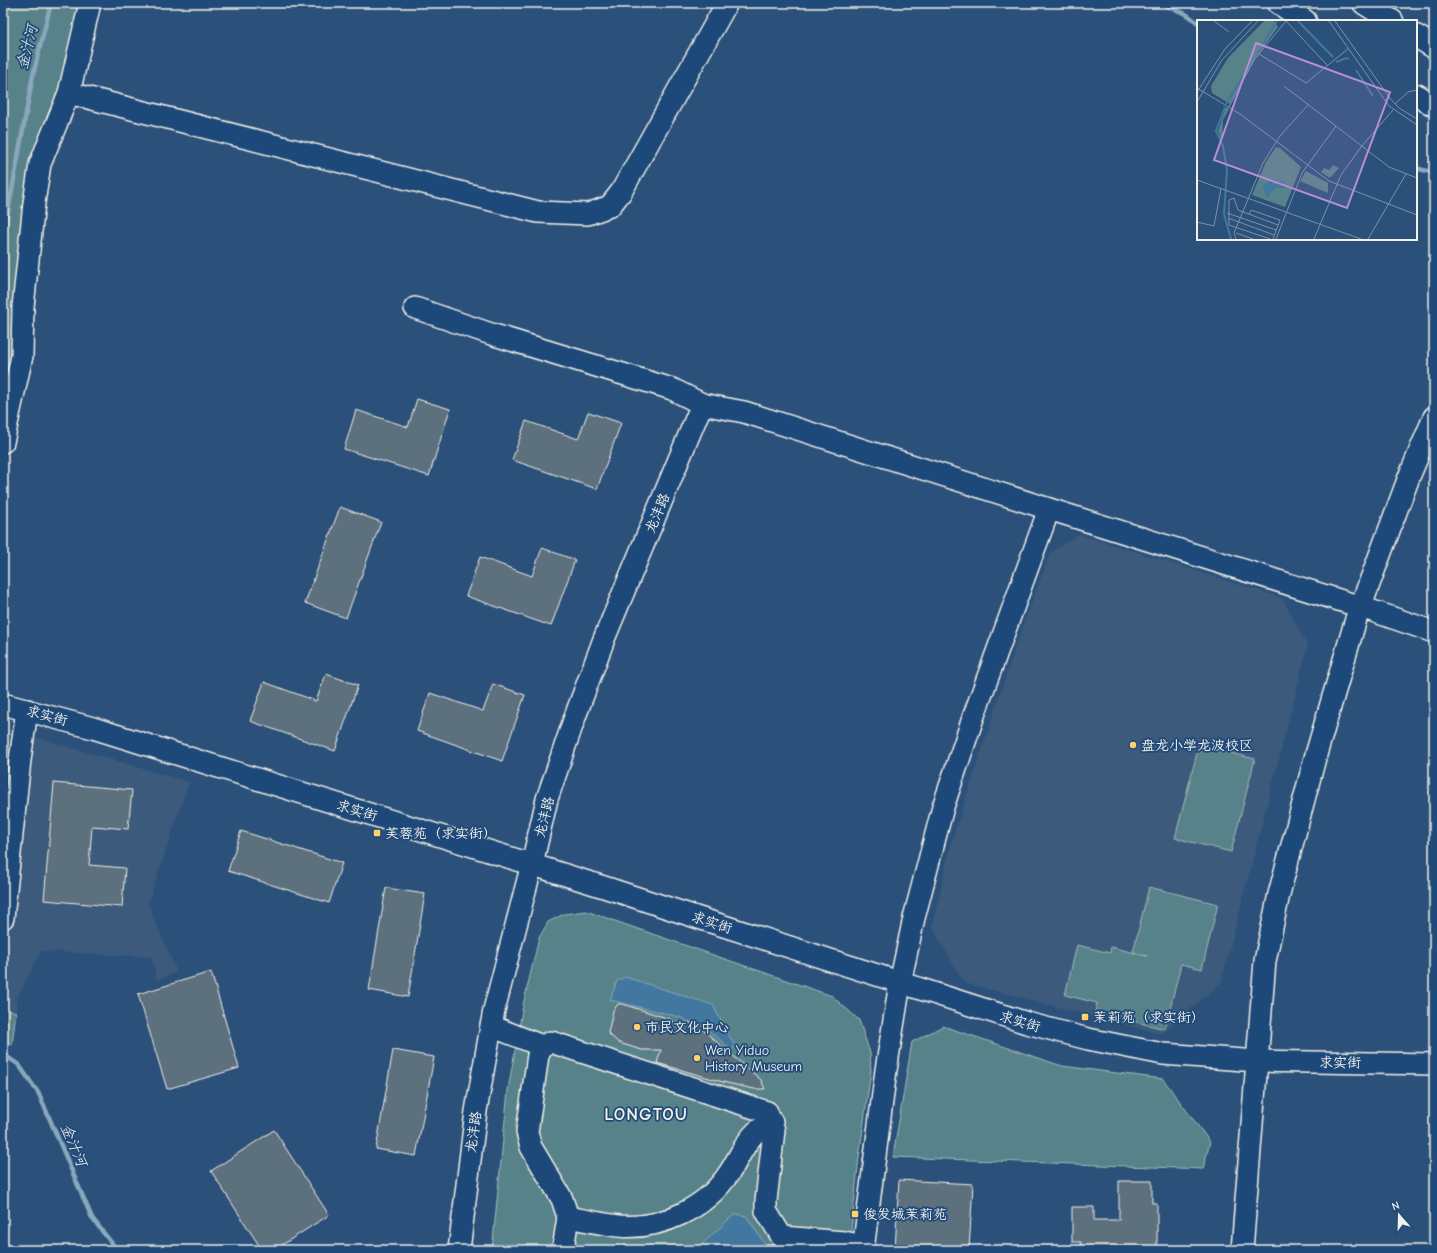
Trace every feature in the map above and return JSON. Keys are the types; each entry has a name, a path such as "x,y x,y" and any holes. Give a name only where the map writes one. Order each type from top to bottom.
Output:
{"main road":[{"path":"1279,3 1304,20"},
{"path":"1417,37 1434,47"},
{"path":"1417,95 1434,105"}],"street":[{"path":"3,442 22,356 23,307 34,203 40,164 69,93 90,3"},
{"path":"69,93 538,212 588,214 610,206 621,192 727,3"},
{"path":"415,308 491,334 672,390 702,404 744,412 1361,607 1434,632"},
{"name":"龙沣路","path":"459,1250 476,1111 494,1010 548,799 576,714 604,639 702,404"},
{"path":"1242,1250 1265,961 1278,901 1315,758 1361,607 1409,477 1434,417"},
{"path":"562,1250 568,1217 562,1199 531,1147 527,1132 538,1056 542,1046 551,1042 767,1112 774,1130 766,1211 786,1244 844,1242 864,1248 886,1070 900,982 914,918 943,807 980,696 1049,509"},
{"name":"求实街","path":"3,704 100,730 532,864 1027,1023 1088,1039 1163,1054 1258,1061 1434,1064"},
{"path":"3,918 20,760 27,710"},
{"path":"491,1026 542,1046"},
{"path":"568,1217 627,1226 661,1222 682,1214 702,1202 720,1186 756,1132 772,1122"}],"shaded area":[{"name":"盘龙小学龙波校区","path":"1079,534 1282,598 1308,646 1221,983 1161,1034 964,983 932,927 951,844 1016,645 1050,553"},
{"path":"3,728 189,782 148,904 177,972 157,980 151,957 41,951 17,998 16,1012 3,1009"},
{"path":"625,977 713,1005 735,1046 732,1050 702,1025 687,1021 680,1017 610,1000 617,981"},
{"path":"736,1214 746,1216 769,1250 696,1250 728,1220"}],"green space":[{"path":"3,3 81,3 54,116 17,349 3,411"},
{"path":"1199,745 1255,759 1231,852 1175,838"},
{"path":"1149,887 1218,904 1202,969 1181,964 1165,1029 1095,1012 1097,1003 1065,995 1077,945 1110,953 1111,947 1147,956 1133,952"},
{"path":"586,911 832,996 859,1020 870,1053 871,1071 859,1157 849,1250 492,1250 508,1090 523,1005 539,938 548,922 564,914"},
{"path":"3,1009 16,1012 12,1045 3,1038"},
{"path":"943,1026 1062,1066 1163,1079 1210,1142 1203,1169 893,1157 912,1042"}],"building":[{"path":"417,399 450,409 429,476 344,449 356,410 408,427"},
{"path":"588,412 621,423 597,489 512,460 526,421 578,439"},
{"path":"340,507 381,522 346,618 305,603"},
{"path":"542,548 575,560 551,626 466,596 480,557 532,576"},
{"path":"326,674 358,685 335,751 250,721 264,682 316,701"},
{"path":"493,684 525,695 502,761 417,731 430,693 483,711"},
{"path":"54,783 132,790 128,829 92,826 89,865 125,868 122,907 44,900"},
{"path":"241,831 342,863 329,903 228,871"},
{"path":"386,888 425,894 408,997 369,990"},
{"path":"211,972 239,1068 167,1089 138,994"},
{"path":"618,1004 670,1019 677,1027 690,1023 697,1025 761,1080 765,1089 754,1089 727,1083 657,1063 661,1050 642,1050 619,1043 608,1033 613,1011"},
{"path":"393,1050 434,1057 416,1156 376,1149"},
{"path":"274,1130 329,1215 274,1250 262,1250 211,1171"},
{"path":"899,1180 973,1184 969,1250 895,1250"},
{"path":"1119,1181 1152,1181 1152,1203 1157,1203 1157,1250 1081,1250 1081,1242 1072,1242 1072,1207 1094,1207 1094,1220 1119,1220"}],"waterway":[{"name":"金汁河","path":"3,239 33,75 51,3"},
{"path":"1160,3 1186,14 1197,22"},
{"path":"1417,168 1434,173"},
{"name":"金汁河","path":"3,1054 19,1065 39,1094 92,1218 117,1250"}],"place":[{"name":"盘龙小学龙波校区","path":"1133,745"},
{"name":"芙蓉苑（求实街）","path":"377,833"},
{"name":"茉莉苑（求实街）","path":"1085,1017"},
{"name":"市民文化中心","path":"637,1027"},
{"name":"Wen Yiduo History Museum","path":"697,1058"},
{"name":"俊发城茉莉苑","path":"855,1214"}],"district":[{"name":"LONGTOU","path":"646,1114"}]}
